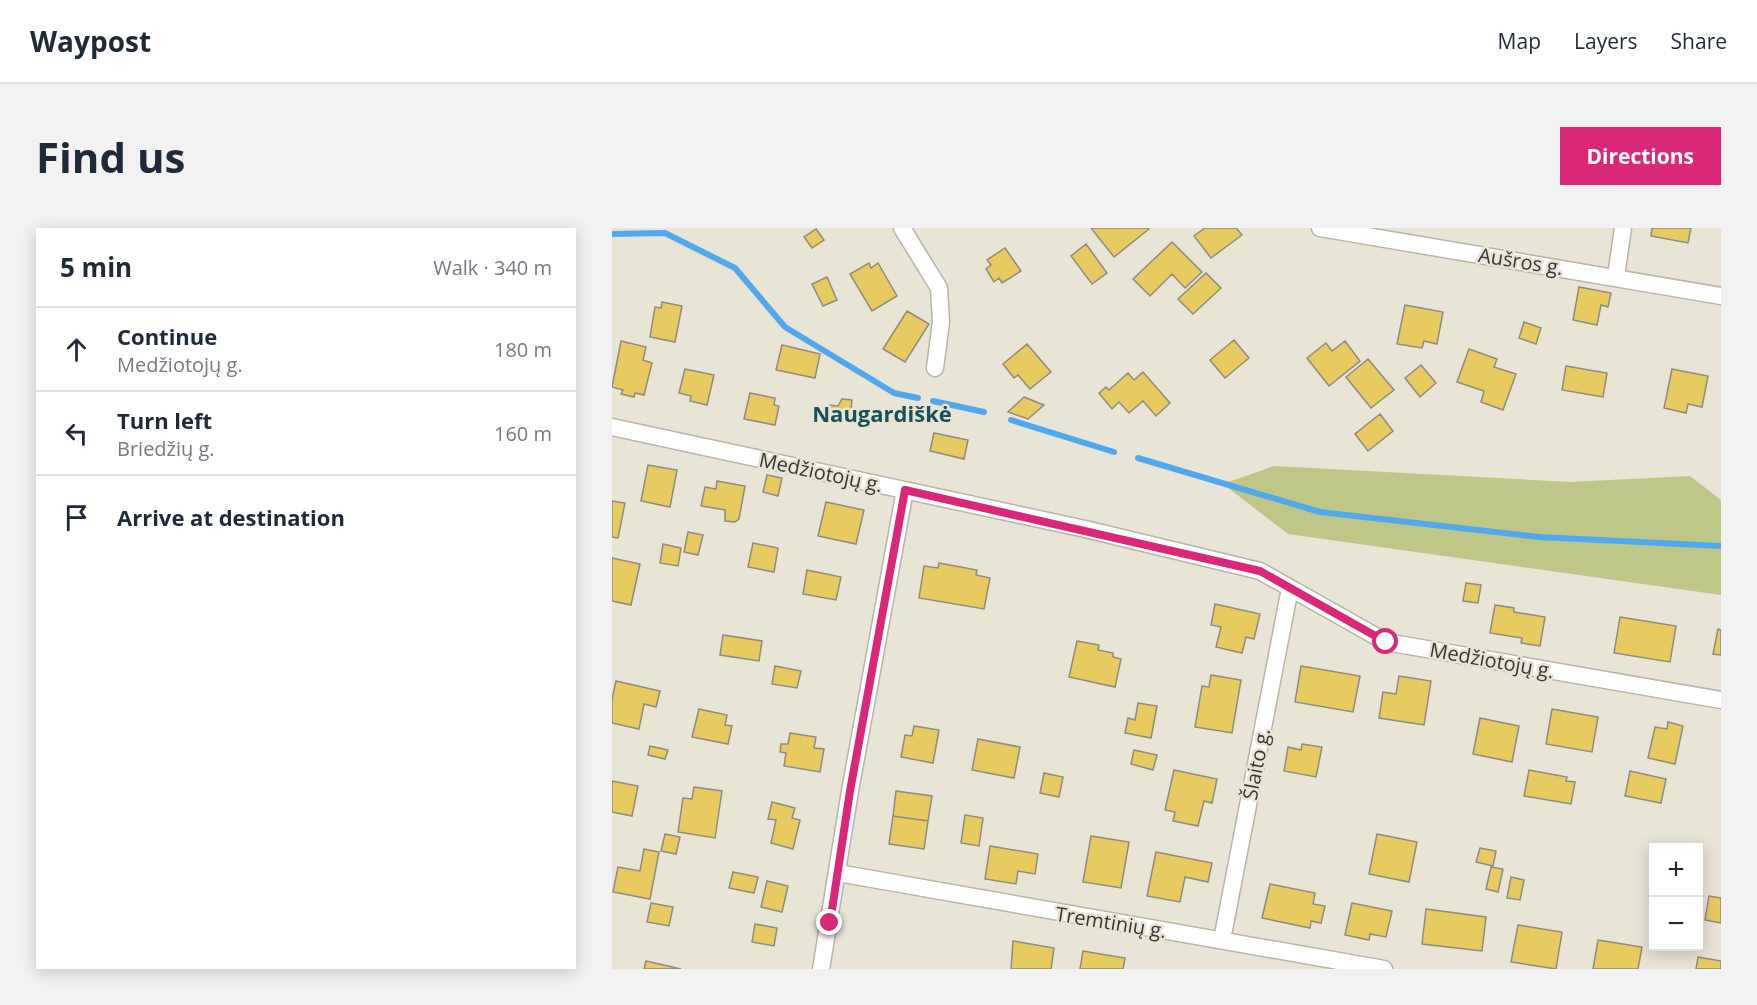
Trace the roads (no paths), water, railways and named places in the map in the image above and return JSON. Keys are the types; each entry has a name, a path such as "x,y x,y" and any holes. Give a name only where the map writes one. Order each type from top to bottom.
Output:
{"street":[{"path":"902,228 939,288 941,322 935,368"},
{"name":"Aušros g.","path":"1320,228 1616,276 1721,296"},
{"path":"1616,276 1623,228"},
{"name":"Medžiotojų g.","path":"612,427 905,490 1260,571 1386,642 1721,700"},
{"path":"821,969 905,490"},
{"name":"Šlaito g.","path":"1222,939 1290,588"},
{"name":"Tremtinių g.","path":"838,873 1029,909 1222,939 1384,969"}],"waterway":[{"path":"612,234 665,233 735,268 785,327 894,393 918,398"},
{"path":"933,401 984,412"},
{"path":"1011,420 1114,452"},
{"path":"1138,458 1320,512 1539,537 1721,546"}],"district":[{"name":"Naugardiškė","path":"882,413"}]}
